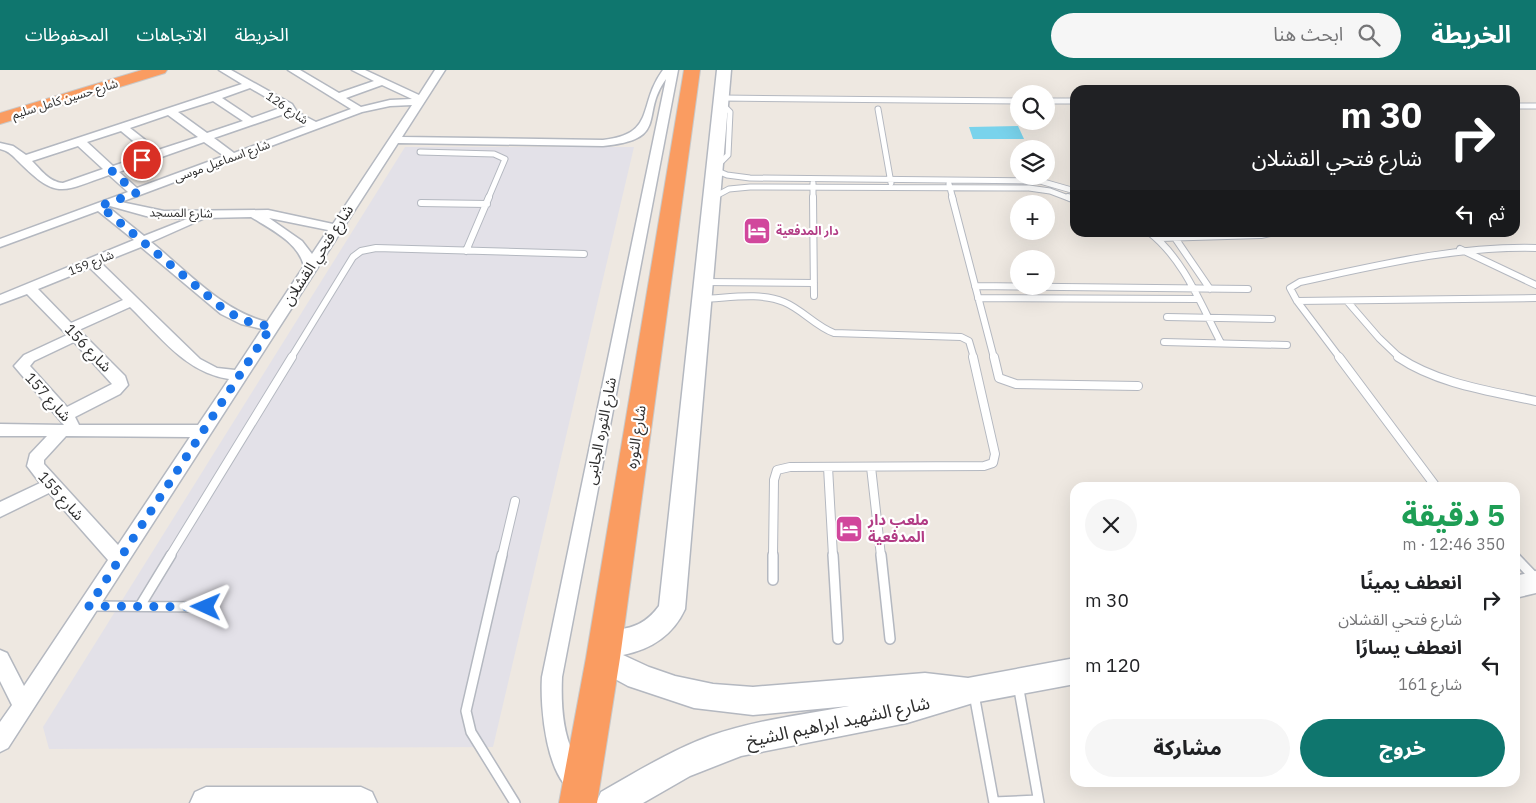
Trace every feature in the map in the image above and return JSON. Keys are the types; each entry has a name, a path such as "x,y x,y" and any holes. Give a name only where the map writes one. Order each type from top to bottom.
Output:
{"highway":[{"name":"شارع حسين كامل سليم","path":"0,119 159,70"},
{"name":"شارع الثوره","path":"579,796 604,652 692,70"}],"street":[{"path":"293,70 359,110"},
{"path":"357,70 419,101"},
{"name":"شارع فتحي القشلان","path":"0,742 440,70"},
{"path":"394,140 603,143 627,140 638,136 644,129 655,88 668,70"},
{"name":"شارع الثوره الجانبى","path":"579,796 564,762 555,734 551,705 552,677 673,70"},
{"path":"724,70 672,609 662,624 646,636 604,652 632,675 672,690 726,700 753,701 925,686 973,690"},
{"name":"شارع 126","path":"229,72 290,108 293,114 314,126"},
{"path":"338,97 381,82"},
{"path":"23,160 250,85"},
{"path":"214,96 252,122"},
{"name":"شارع اسماعيل موسى","path":"3,238 136,193 359,110 390,103 419,101"},
{"path":"0,146 8,147 52,186 58,188 112,171 290,108"},
{"path":"169,111 233,156"},
{"path":"122,127 157,155"},
{"path":"80,141 136,193"},
{"path":"105,204 142,241 226,311 246,321 271,327"},
{"name":"شارع المسجد","path":"105,204 150,213 254,213 285,216 336,228"},
{"path":"254,213 300,246 308,254 310,267"},
{"name":"شارع 159","path":"0,300 209,214"},
{"path":"92,262 200,366 221,374 239,376"},
{"name":"شارع 156","path":"29,288 120,382 111,392 68,425"},
{"path":"73,332 132,301"},
{"name":"شارع 157","path":"68,425 22,366 29,358 73,332"},
{"path":"0,430 68,425 204,431"},
{"name":"شارع 155","path":"68,425 34,462 35,466 119,560"},
{"path":"0,510 51,485"},
{"path":"1520,585 1536,580"},
{"path":"0,659 23,706"},
{"name":"شارع الشهيد ابراهيم الشيخ","path":"612,803 679,764 741,741 907,710 973,690 1070,672"},
{"path":"206,803 361,803"}],"lane":[{"path":"721,100 1010,101"},
{"path":"1055,101 1070,101"},
{"path":"1520,106 1536,106"},
{"path":"878,109 891,187"},
{"path":"420,152 494,154 502,156 504,163 466,251"},
{"path":"715,169 727,175 743,178 890,179 1040,189 1070,198"},
{"path":"743,178 743,187"},
{"path":"813,178 814,296"},
{"path":"713,198 729,189 743,187 891,187 1040,180 1070,189"},
{"path":"949,184 997,374 1003,381 1016,384 1138,386"},
{"path":"421,203 487,204"},
{"path":"1210,289 1175,237 1159,238 1192,289 1221,343"},
{"path":"140,606 353,257 362,251 376,248 584,254"},
{"path":"1434,482 1297,301 1290,288 1294,284 1460,249 1536,248"},
{"path":"1460,249 1536,285"},
{"path":"703,290 814,283"},
{"path":"975,286 1248,288"},
{"path":"703,290 780,301 790,305 823,329 834,332 953,336 966,338 969,341 995,454 993,463 984,466 784,467 777,470 775,475 773,580"},
{"path":"978,298 1197,298"},
{"path":"1297,301 1536,298"},
{"path":"1347,301 1386,345 1400,358 1416,367 1459,381 1536,401"},
{"path":"1167,318 1272,319"},
{"path":"1164,342 1287,345"},
{"path":"828,467 838,640"},
{"path":"871,467 890,639"},
{"path":"515,803 471,732 466,711 516,501"},
{"path":"1520,562 1536,580"},
{"path":"89,606 206,607"},
{"path":"973,690 994,802 1039,801 1018,682"}],"shaded area":[{"path":"405,147 634,147 493,747 49,749 43,727"}],"water":[{"path":"1010,126 1010,130 1020,130 1024,139 973,139 969,127"}],"place":[{"name":"دار المدفعية","path":"757,231"},
{"name":"ملعب دار المدفعية","path":"849,529"}],"route":[{"path":"142,160 112,171 136,193 100,206 226,311 254,324 271,327 89,606 206,607"}]}
